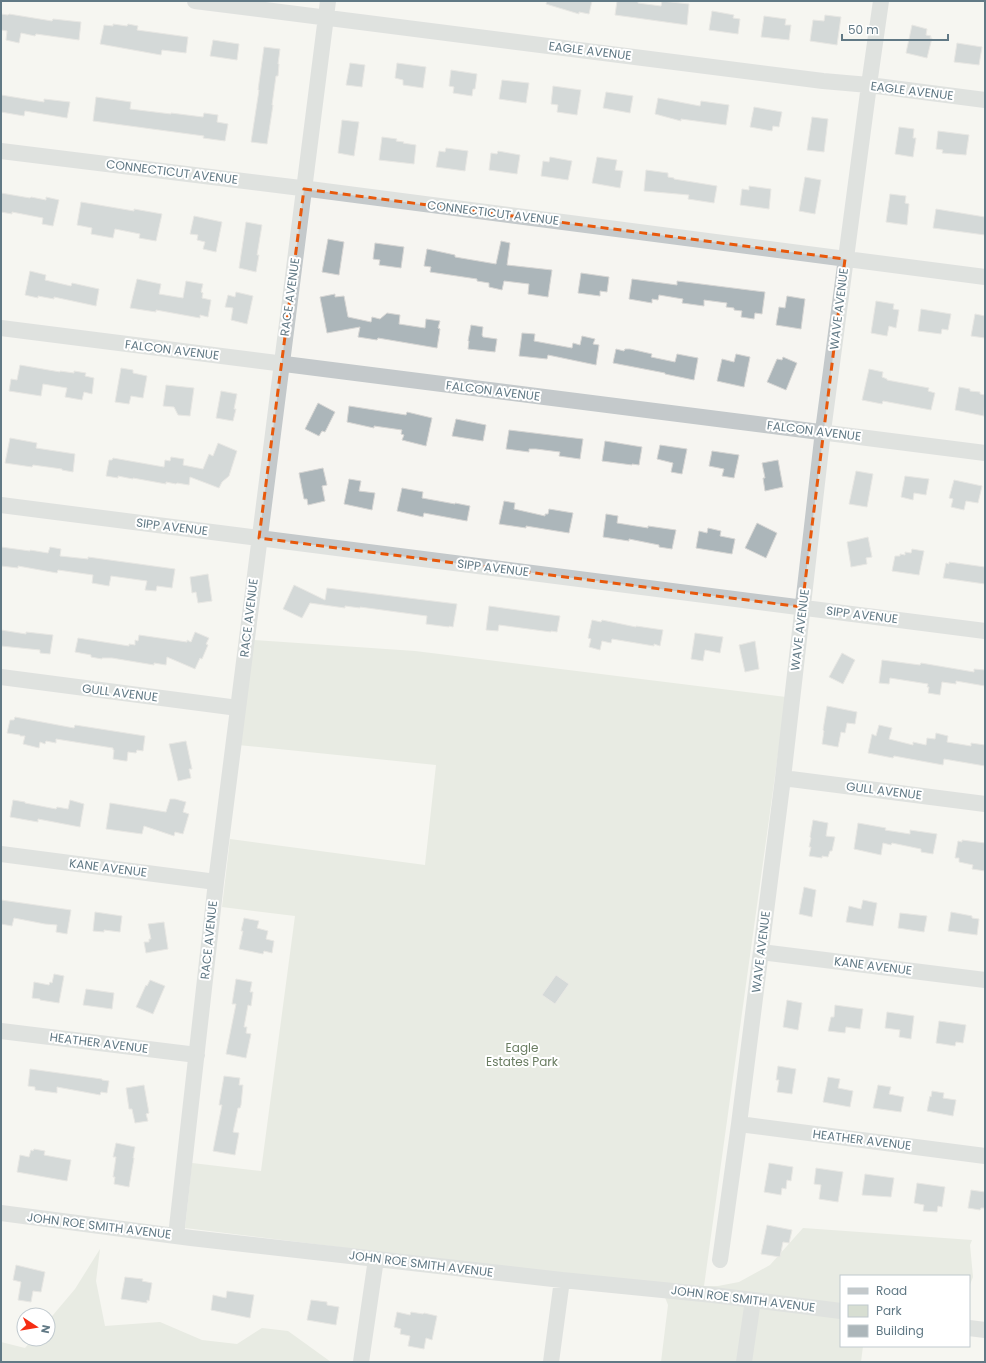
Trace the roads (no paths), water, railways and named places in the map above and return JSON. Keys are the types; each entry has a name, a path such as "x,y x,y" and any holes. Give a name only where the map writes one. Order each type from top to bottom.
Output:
{"street":[{"name":"EAGLE AVENUE","path":"195,1 823,81 869,85 985,100"},
{"name":"RACE AVENUE","path":"176,1236 216,882 328,1"},
{"name":"WAVE AVENUE","path":"720,1260 739,1124 783,778 802,607 845,259 881,1"},
{"name":"CONNECTICUT AVENUE","path":"1,151 985,278"},
{"name":"FALCON AVENUE","path":"1,328 985,453"},
{"name":"SIPP AVENUE","path":"1,505 985,631"},
{"name":"GULL AVENUE","path":"1,677 238,708"},
{"name":"GULL AVENUE","path":"783,778 985,804"},
{"name":"KANE AVENUE","path":"1,854 216,882"},
{"name":"KANE AVENUE","path":"760,952 985,980"},
{"name":"HEATHER AVENUE","path":"1,1031 197,1055"},
{"name":"HEATHER AVENUE","path":"739,1124 985,1156"},
{"name":"JOHN ROE SMITH AVENUE","path":"1,1213 176,1236 562,1280 713,1295 840,1311"},
{"path":"361,1362 376,1259"},
{"path":"551,1362 562,1280"},
{"path":"744,1362 754,1300"},
{"path":"970,1328 985,1330"}],"park label":[{"name":"Eagle Estates Park","path":"522,1055"}]}
